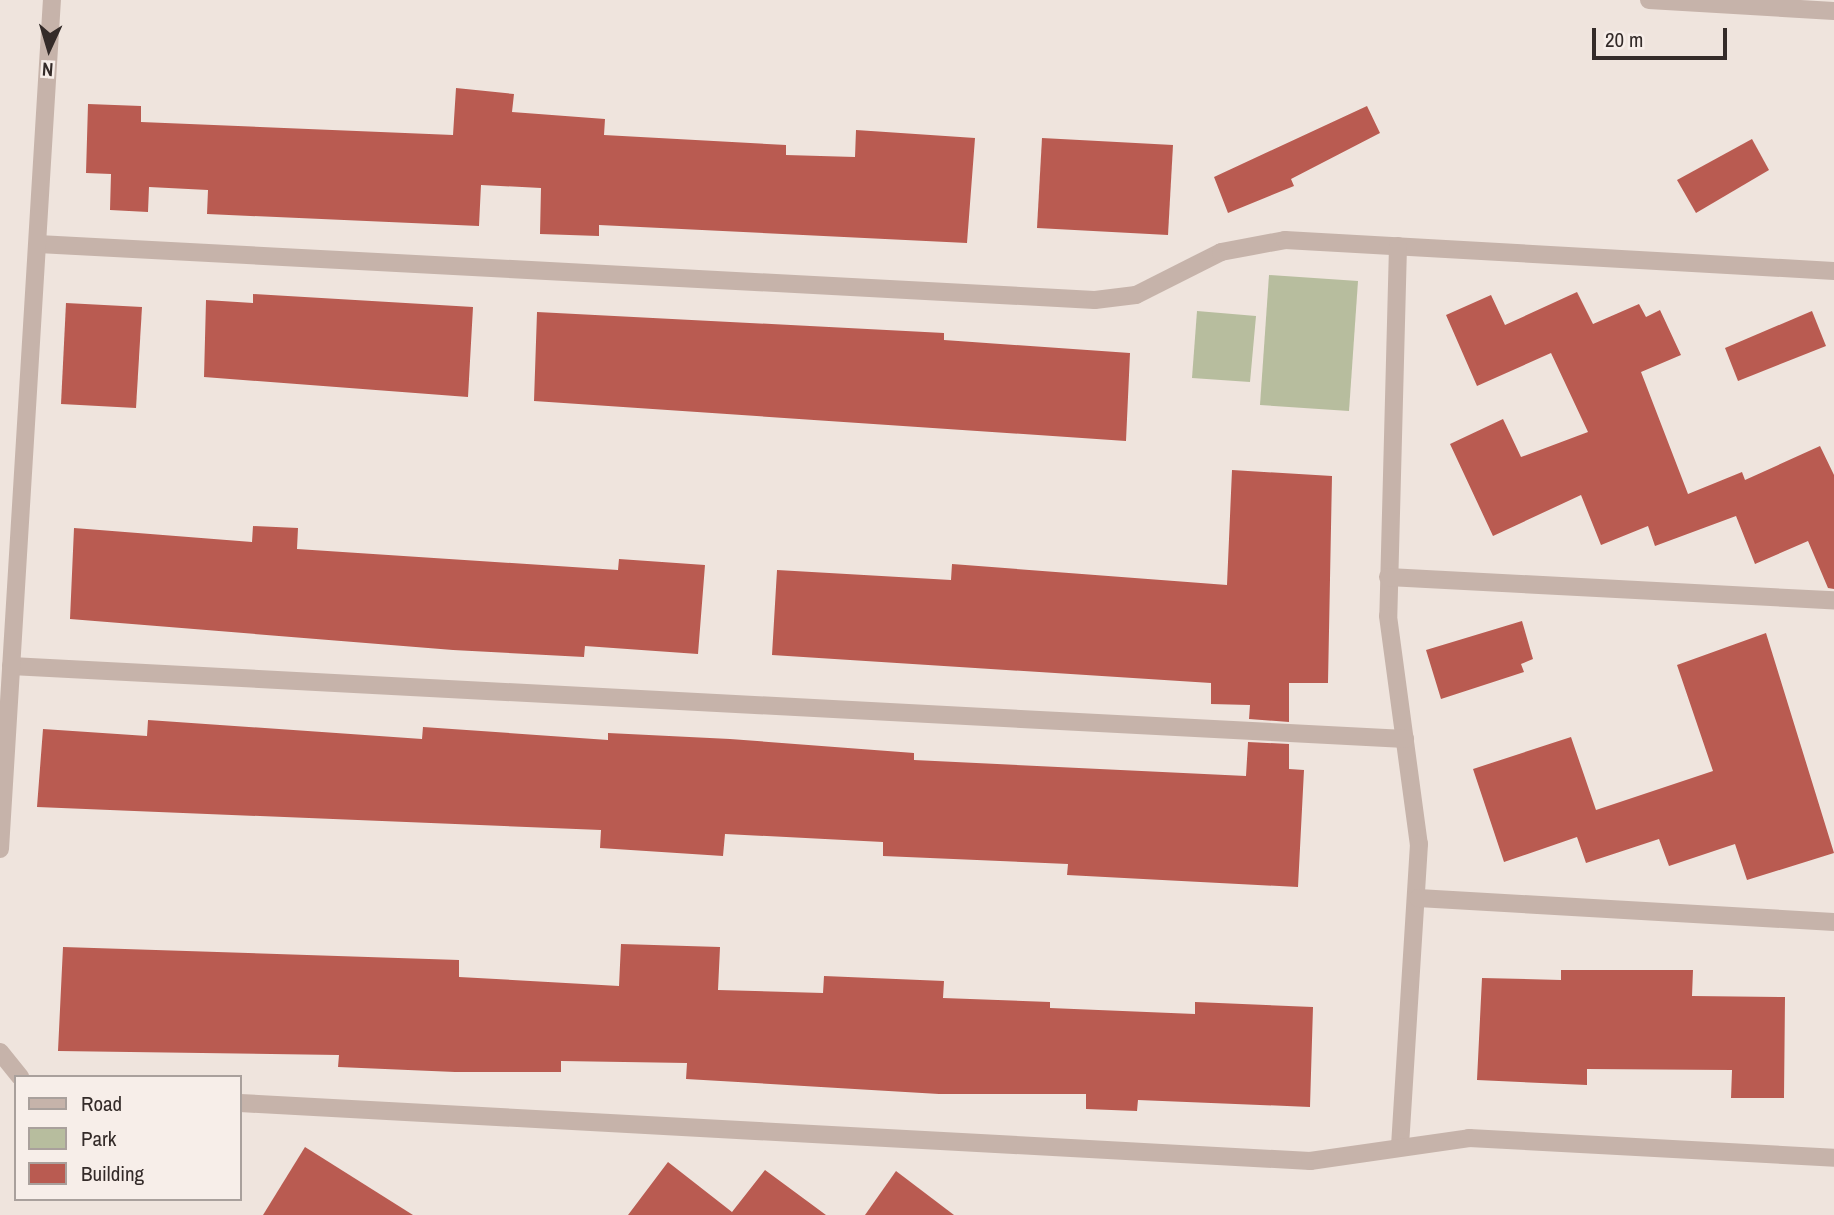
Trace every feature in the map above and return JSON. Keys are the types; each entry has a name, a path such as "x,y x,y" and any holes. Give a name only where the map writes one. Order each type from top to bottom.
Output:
{"street":[{"path":"0,849 52,0"},
{"path":"1649,0 1834,11"},
{"path":"38,244 1095,300 1136,295 1203,258 1253,244 1398,246 1834,271"},
{"path":"1398,246 1388,577 1405,739 1417,793 1418,898 1407,969 1401,1145"},
{"path":"1388,577 1834,600"},
{"path":"11,666 1405,739"},
{"path":"1418,898 1834,922"},
{"path":"0,1052 18,1075"},
{"path":"242,1103 1310,1161 1401,1145 1469,1138 1834,1158"}],"green space":[{"path":"1269,275 1358,281 1349,411 1260,405"},
{"path":"1197,311 1256,316 1250,382 1192,378"}],"building":[{"path":"456,88 514,94 512,112 605,119 604,135 786,145 786,155 855,157 856,130 975,138 967,243 599,225 599,236 540,234 541,188 481,185 479,226 207,214 208,190 149,187 148,212 110,210 111,174 86,173 88,104 141,106 141,122 453,135"},
{"path":"1367,106 1380,133 1291,179 1294,186 1228,213 1214,177"},
{"path":"1042,138 1173,145 1168,235 1037,228"},
{"path":"1752,139 1769,170 1696,213 1677,180"},
{"path":"1577,292 1593,324 1639,304 1646,317 1660,310 1681,355 1641,372 1688,494 1742,472 1745,480 1820,446 1834,475 1834,589 1828,588 1808,541 1755,564 1736,516 1655,546 1648,526 1601,545 1581,495 1493,536 1450,444 1503,419 1521,457 1588,432 1551,353 1477,386 1446,315 1491,295 1505,325"},
{"path":"253,294 473,307 468,397 204,377 206,300 253,303"},
{"path":"66,303 142,307 136,408 61,404"},
{"path":"1812,311 1826,346 1738,381 1725,348"},
{"path":"537,312 944,333 944,340 1130,353 1126,441 534,401"},
{"path":"1232,470 1332,476 1328,683 1289,683 1289,722 1249,719 1250,705 1211,704 1211,683 772,655 777,570 951,580 952,564 1227,585"},
{"path":"253,526 298,528 297,549 618,570 619,559 705,565 698,654 585,646 584,657 453,650 70,619 74,528 252,542"},
{"path":"1522,621 1533,659 1521,664 1524,672 1441,699 1426,650"},
{"path":"1766,633 1834,853 1747,880 1735,844 1669,866 1659,839 1586,863 1577,837 1504,862 1473,769 1571,737 1596,810 1713,771 1677,665"},
{"path":"148,720 422,739 423,727 608,740 608,733 730,739 914,753 914,760 1246,776 1248,742 1289,744 1289,769 1304,770 1298,887 1067,875 1068,864 883,856 883,842 725,834 723,856 600,848 601,830 37,807 43,729 147,736"},
{"path":"621,944 720,947 718,990 823,993 824,976 944,981 943,998 1050,1002 1050,1008 1195,1014 1195,1002 1313,1007 1310,1107 1138,1100 1137,1111 1086,1109 1086,1094 939,1094 686,1079 687,1063 561,1061 561,1072 455,1072 338,1067 339,1055 58,1051 63,947 459,960 459,977 619,986"},
{"path":"1561,970 1693,970 1692,996 1785,997 1784,1098 1731,1098 1732,1070 1587,1069 1587,1085 1477,1080 1482,978 1561,980"},
{"path":"305,1147 413,1215 263,1215"},
{"path":"668,1162 732,1212 765,1170 826,1215 628,1215"},
{"path":"896,1171 954,1215 865,1215"}]}
